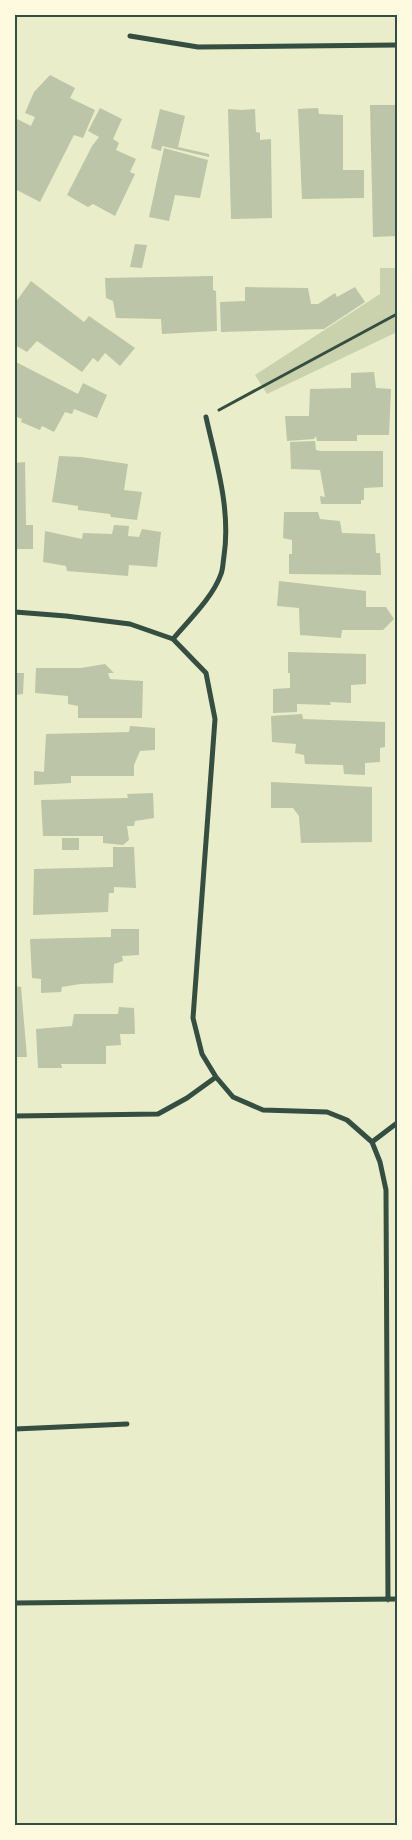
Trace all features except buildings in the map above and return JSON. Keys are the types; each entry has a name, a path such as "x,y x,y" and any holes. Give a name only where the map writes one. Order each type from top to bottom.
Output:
{"street":[{"path":"130,36 198,47 397,45"},
{"path":"173,638 206,600 221,575 226,542 227,518 220,476 206,417"},
{"path":"15,612 130,624 173,638 206,673 215,719 193,1018 202,1054 216,1077 233,1097 263,1110 327,1112 347,1120 372,1142 380,1162 386,1190 388,1600"},
{"path":"15,1116 158,1114 187,1098 216,1077"},
{"path":"372,1142 397,1124"},
{"path":"15,1429 127,1424"},
{"path":"15,1603 397,1599"}],"path":[{"path":"206,417 397,314"}],"green space":[{"path":"380,268 397,268 397,332 267,394 255,375 380,294"}]}
